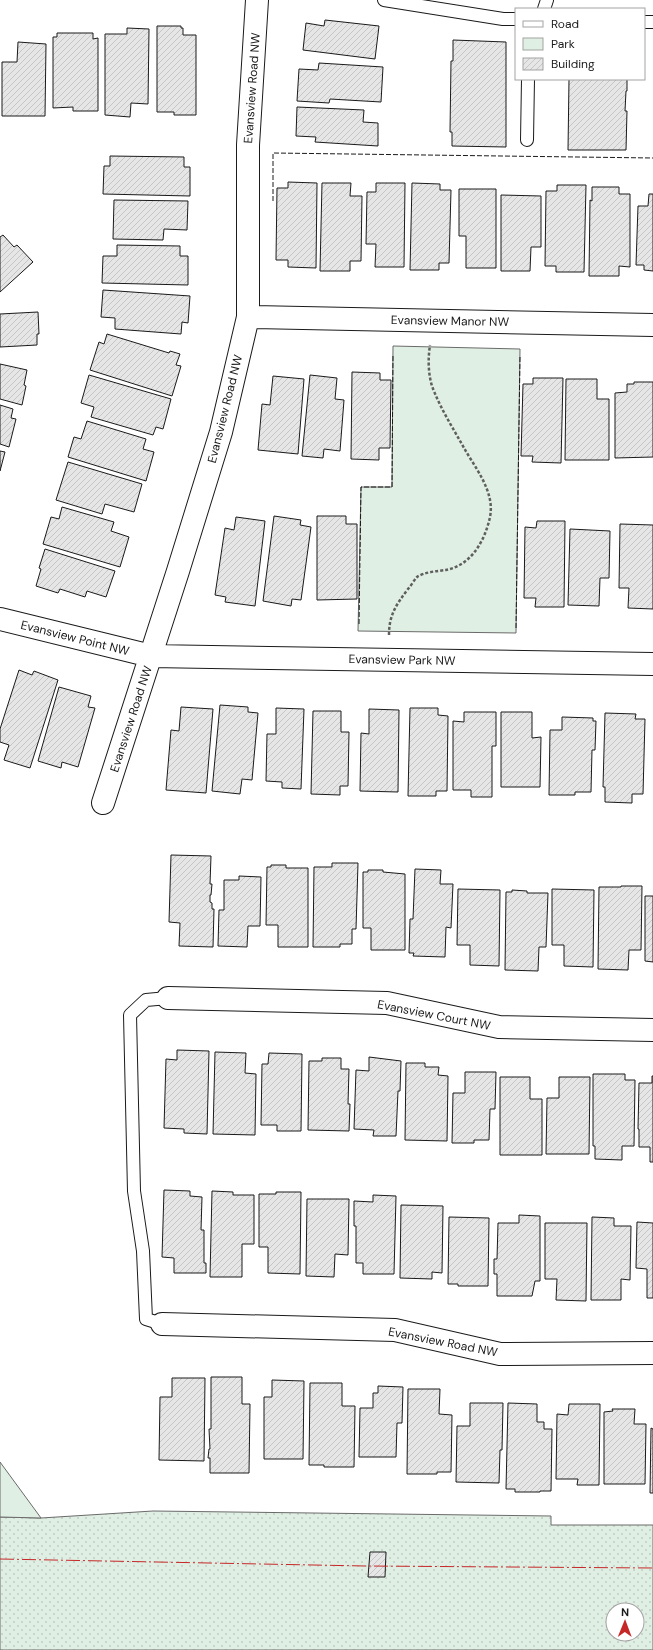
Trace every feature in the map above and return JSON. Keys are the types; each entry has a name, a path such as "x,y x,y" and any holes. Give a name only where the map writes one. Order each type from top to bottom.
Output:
{"street":[{"name":"Evansview Road NW","path":"103,802 222,432 248,317 248,145 257,0"},
{"name":"Evansview Manor NW","path":"248,317 653,325"},
{"name":"Evansview Point NW","path":"0,619 151,656"},
{"name":"Evansview Park NW","path":"151,656 653,664"},
{"name":"Evansview Court NW","path":"168,998 387,1003 499,1027 653,1030"},
{"name":"Evansview Road NW","path":"162,1324 395,1330 500,1354 653,1353"}],"lane":[{"path":"384,0 503,19 515,19"},
{"path":"527,140 528,80"},
{"path":"162,1324 146,1319 144,1251 134,1191 130,1015 146,1000 168,998"}],"path":[{"path":"388,660 389,626 395,607 418,577 452,569 471,557 481,543 490,515 490,498 484,480 454,431 438,400 432,385 428,368 429,345 450,321"}],"green space":[{"path":"393,346 520,349 516,633 358,631 361,487 392,487"},
{"path":"0,1462 41,1518 0,1517"},
{"path":"153,1511 551,1516 551,1525 653,1525 653,1650 0,1650 0,1517 41,1518"}],"building":[{"path":"325,20 379,26 375,59 303,50 306,23 324,26"},
{"path":"157,26 181,26 181,28 183,28 183,35 196,35 196,115 174,115 174,112 157,112"},
{"path":"127,28 149,29 148,104 131,103 130,117 105,115 105,34 127,34"},
{"path":"57,33 93,33 93,39 98,38 98,111 73,111 73,107 53,108 53,37 57,37"},
{"path":"453,40 506,42 506,147 452,146 452,132 450,132 451,61 453,61"},
{"path":"18,42 46,44 45,116 2,116 2,62 17,62"},
{"path":"319,63 383,67 381,102 330,99 329,103 297,101 299,69 318,70"},
{"path":"569,80 627,80 625,111 627,111 626,150 568,150"},
{"path":"297,107 364,110 363,122 378,123 378,146 315,142 316,137 296,136"},
{"path":"110,156 184,157 184,167 190,167 190,196 103,194 104,166 110,166"},
{"path":"288,182 317,183 316,268 288,267 288,260 276,260 277,188 288,188"},
{"path":"322,183 351,183 350,196 362,196 361,261 350,261 350,271 320,271"},
{"path":"376,183 405,183 404,267 375,267 376,244 366,244 367,192 376,192"},
{"path":"412,183 440,184 440,190 451,190 449,263 439,263 439,270 410,270"},
{"path":"557,185 586,185 584,272 556,272 556,266 545,266 546,191 557,191"},
{"path":"592,187 619,187 619,194 630,194 630,267 619,266 619,276 589,276 590,200 592,201"},
{"path":"459,189 496,189 496,268 466,268 466,236 459,236"},
{"path":"649,194 653,194 653,271 644,270 644,265 636,265 638,206 648,206"},
{"path":"501,195 541,196 541,247 531,247 530,271 501,271"},
{"path":"114,200 188,201 187,230 164,229 163,240 113,239"},
{"path":"3,235 14,247 17,245 33,262 0,292 0,237"},
{"path":"117,245 180,246 180,256 188,256 188,285 102,283 103,256 117,256"},
{"path":"103,290 190,296 188,323 182,322 181,334 115,329 115,318 101,317"},
{"path":"38,312 39,334 37,334 37,345 0,347 0,314"},
{"path":"107,334 169,353 170,351 180,354 176,365 181,366 172,396 90,370 99,342 104,344"},
{"path":"0,364 27,370 24,385 26,386 22,405 0,399"},
{"path":"352,372 380,373 380,380 391,380 390,448 379,448 379,460 351,459"},
{"path":"89,375 171,399 163,429 156,427 153,435 91,417 94,407 81,403"},
{"path":"310,375 337,378 335,399 344,400 340,451 324,449 323,458 302,456"},
{"path":"273,376 304,379 298,454 258,450 262,404 270,405"},
{"path":"533,378 563,378 561,463 532,462 533,456 521,456 523,384 533,384"},
{"path":"566,379 597,379 597,399 609,399 609,460 565,460"},
{"path":"634,382 653,382 653,457 615,458 615,393 627,392 627,384 634,384"},
{"path":"0,405 13,409 11,418 16,419 9,447 0,444"},
{"path":"87,421 146,439 143,449 154,452 146,481 68,457 74,437 81,439"},
{"path":"0,451 5,452 0,471"},
{"path":"68,462 142,484 134,512 105,504 102,514 56,500"},
{"path":"62,507 114,522 111,531 129,537 120,567 43,544 51,517 59,519"},
{"path":"274,516 301,520 300,525 311,527 301,600 292,599 291,606 263,601"},
{"path":"317,516 346,516 346,524 357,524 357,599 317,600"},
{"path":"236,517 265,521 255,606 225,602 226,597 215,595 225,528 234,530"},
{"path":"537,521 565,521 564,607 535,607 536,598 524,598 525,527 536,528"},
{"path":"620,524 653,525 653,609 628,608 629,588 619,588"},
{"path":"570,529 610,531 609,578 600,578 599,606 568,605"},
{"path":"45,549 115,571 106,597 87,591 85,597 60,589 58,593 36,586 41,569 39,568"},
{"path":"19,670 32,675 34,671 58,680 30,768 4,760 9,745 0,742 0,729"},
{"path":"59,687 91,696 88,707 95,708 78,767 62,762 61,768 38,761"},
{"path":"220,705 248,707 248,712 258,713 252,780 242,779 240,794 212,791"},
{"path":"181,707 213,709 206,793 166,790 171,730 179,731"},
{"path":"276,708 304,709 301,789 282,788 282,782 266,781 267,734 276,734"},
{"path":"410,708 438,708 438,715 448,716 447,791 436,791 436,796 408,796"},
{"path":"369,709 399,710 398,792 360,791 361,733 369,734"},
{"path":"313,711 341,711 341,732 349,732 348,786 340,786 340,795 311,794"},
{"path":"464,712 496,712 496,746 492,746 492,797 471,797 471,790 453,790 453,721 464,722"},
{"path":"501,712 532,712 532,738 541,737 540,787 501,787"},
{"path":"605,713 636,714 635,719 645,719 643,794 632,794 632,803 605,802 605,787 603,787"},
{"path":"562,717 593,718 593,721 596,721 595,750 592,750 591,792 575,792 575,795 549,795 550,730 562,730"},
{"path":"171,855 211,856 210,884 212,884 210,902 212,903 212,909 214,909 213,947 179,946 180,923 169,922"},
{"path":"332,863 358,863 356,929 352,929 352,944 340,944 340,947 313,947 314,867 332,867"},
{"path":"271,865 286,865 286,868 308,868 308,947 278,947 278,925 266,925 267,867 271,867"},
{"path":"415,869 441,870 440,884 453,884 451,928 446,927 445,957 413,956 414,953 409,953 410,919 413,919"},
{"path":"368,870 383,870 383,872 405,874 405,950 371,950 371,928 363,928 363,872 368,872"},
{"path":"239,876 261,877 260,926 248,926 247,947 218,946 219,910 224,910 224,880 239,880"},
{"path":"642,886 641,950 629,950 628,970 598,969 599,887"},
{"path":"458,889 500,890 499,966 470,965 470,945 457,945"},
{"path":"552,889 594,890 593,967 564,966 564,945 552,945"},
{"path":"512,890 527,891 527,893 548,893 546,947 539,947 538,971 505,970 506,892 512,892"},
{"path":"645,896 653,896 653,962 645,961"},
{"path":"177,1050 209,1051 207,1134 184,1133 184,1129 164,1128 166,1059 177,1060"},
{"path":"215,1052 246,1053 245,1073 256,1074 255,1135 213,1134"},
{"path":"269,1053 302,1054 301,1131 277,1131 277,1125 261,1125 262,1064 268,1064"},
{"path":"369,1057 401,1061 396,1136 373,1136 374,1130 354,1129 356,1070 369,1071"},
{"path":"322,1058 341,1058 341,1069 349,1069 349,1131 308,1130 309,1061 322,1061"},
{"path":"406,1063 425,1063 425,1067 439,1067 438,1075 448,1076 447,1141 405,1140"},
{"path":"465,1072 496,1072 495,1109 490,1109 489,1140 474,1140 474,1143 452,1143 453,1093 465,1093"},
{"path":"593,1074 625,1074 625,1080 635,1080 634,1146 622,1146 622,1160 595,1159 595,1146 593,1146"},
{"path":"652,1076 653,1162 650,1162 650,1147 639,1147 639,1083 652,1083"},
{"path":"500,1077 530,1077 530,1099 542,1099 542,1155 500,1155"},
{"path":"559,1077 590,1077 589,1154 546,1154 547,1098 559,1098"},
{"path":"164,1190 190,1191 190,1196 202,1197 201,1230 204,1230 204,1263 206,1263 206,1273 174,1273 174,1258 162,1257"},
{"path":"212,1191 233,1192 233,1195 254,1195 254,1244 242,1244 242,1277 210,1277"},
{"path":"276,1192 301,1192 300,1274 268,1273 268,1247 259,1247 259,1194 276,1194"},
{"path":"373,1195 396,1196 394,1274 363,1274 363,1263 356,1263 354,1201 373,1202"},
{"path":"307,1199 349,1199 348,1255 335,1254 334,1277 306,1276"},
{"path":"401,1205 443,1206 442,1273 432,1272 432,1279 400,1278"},
{"path":"519,1215 540,1216 540,1281 535,1281 532,1296 497,1296 497,1274 494,1274 494,1259 497,1259 498,1223 519,1223"},
{"path":"449,1217 489,1218 488,1286 458,1286 458,1284 448,1284"},
{"path":"592,1217 614,1218 614,1226 631,1226 630,1280 621,1279 621,1300 591,1300"},
{"path":"637,1222 653,1223 653,1298 647,1298 647,1269 636,1268"},
{"path":"545,1223 587,1223 586,1301 556,1300 557,1279 545,1279"},
{"path":"211,1377 242,1377 242,1404 250,1404 249,1473 210,1473 210,1458 208,1458 210,1449 209,1429 211,1429"},
{"path":"172,1378 205,1378 204,1461 159,1460 160,1397 172,1397"},
{"path":"272,1380 304,1381 303,1459 264,1459 264,1397 272,1397"},
{"path":"310,1383 342,1383 342,1406 355,1406 354,1467 324,1467 324,1465 309,1465"},
{"path":"378,1386 403,1387 402,1423 397,1423 396,1457 359,1457 360,1408 373,1408 373,1393 378,1393"},
{"path":"408,1389 440,1389 439,1414 452,1415 451,1472 437,1472 437,1474 407,1474"},
{"path":"470,1403 503,1403 502,1450 500,1450 499,1483 456,1482 457,1426 470,1426"},
{"path":"508,1403 537,1404 537,1422 544,1422 544,1429 552,1429 551,1491 515,1492 515,1489 506,1489"},
{"path":"569,1404 600,1404 599,1485 577,1485 578,1479 556,1479 557,1414 568,1415"},
{"path":"612,1409 635,1409 634,1424 646,1424 645,1484 604,1484 604,1412 613,1411"},
{"path":"651,1428 653,1429 653,1493 650,1493"},
{"path":"370,1552 386,1552 385,1577 368,1577"}],"fence":[{"path":"273,201 273,153 653,158"},
{"path":"359,624 361,487 392,487 393,354"},
{"path":"516,628 520,356"}],"power":[{"path":"0,1559 365,1566 653,1568"}]}
